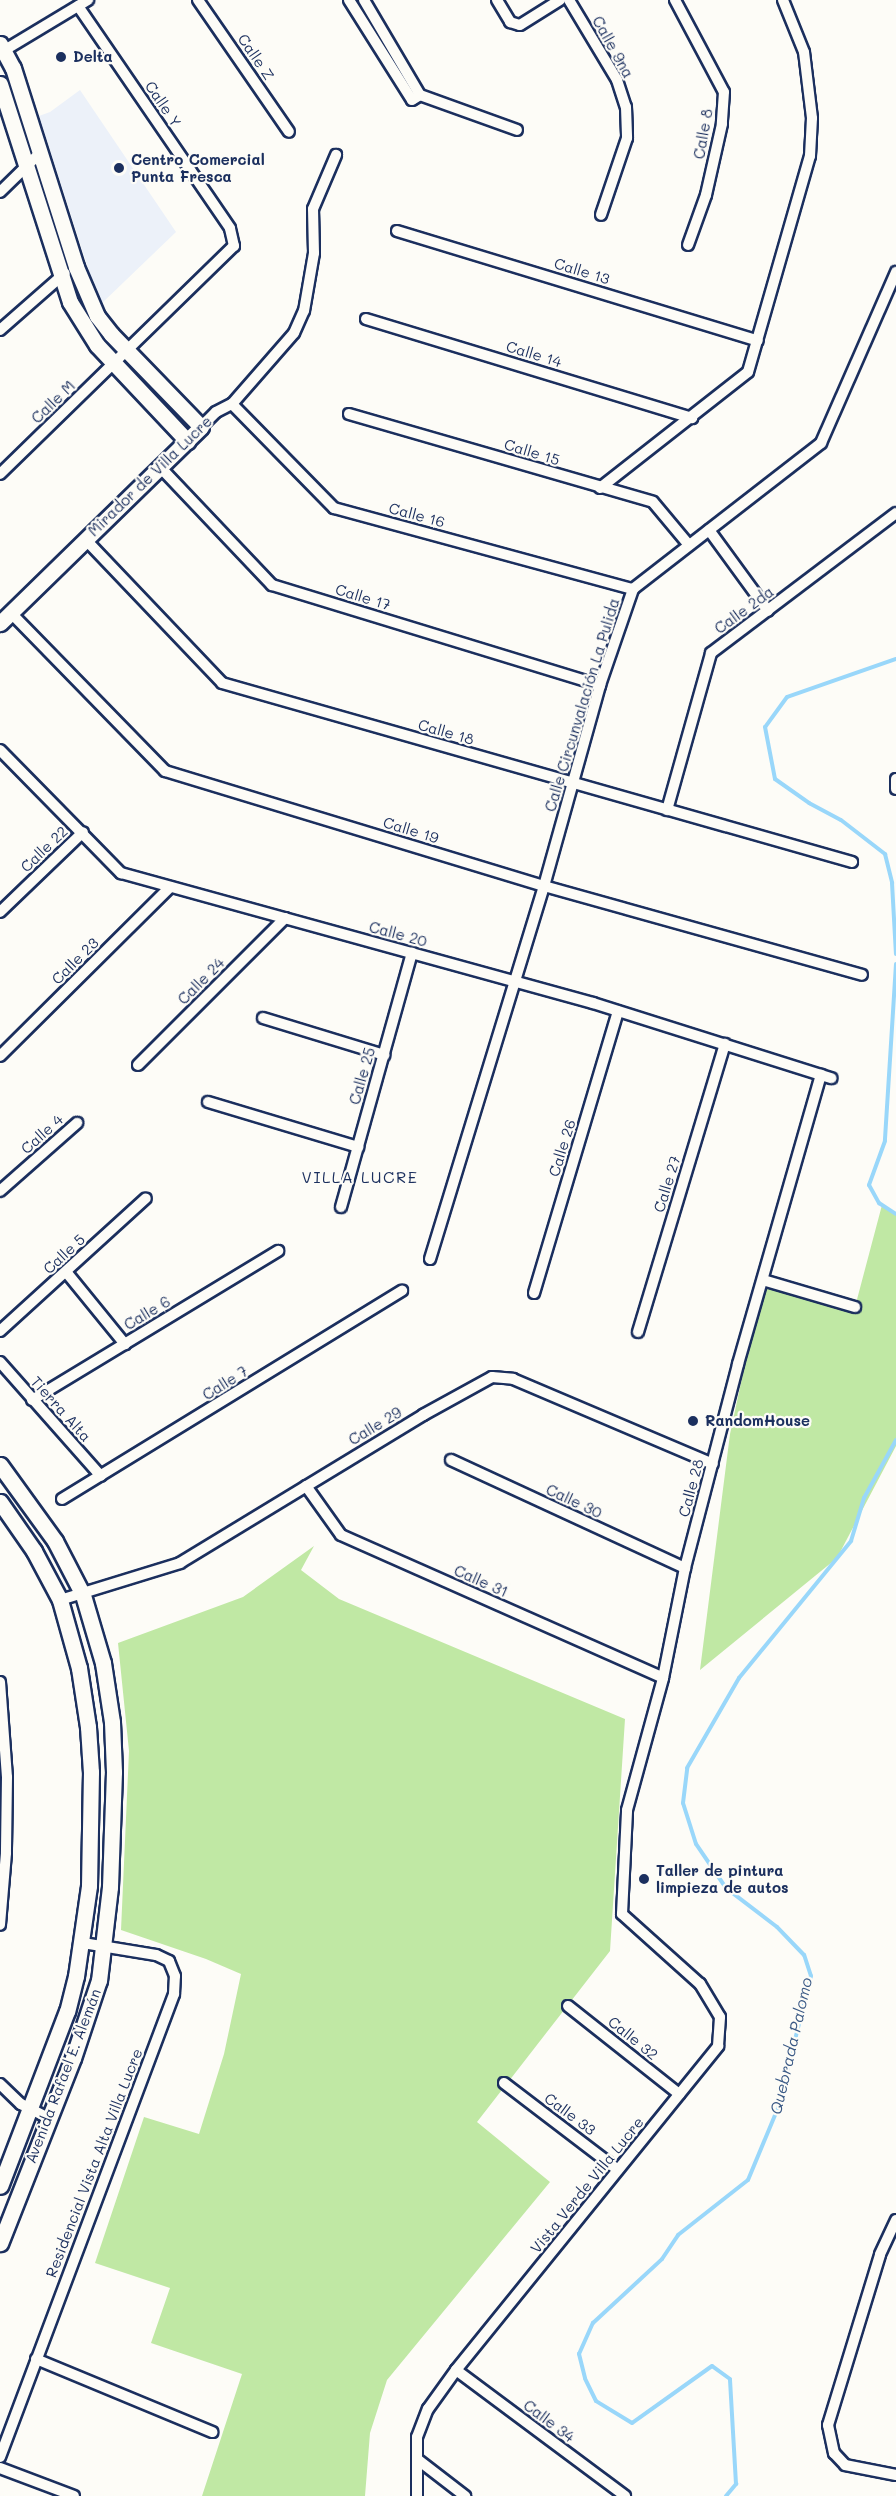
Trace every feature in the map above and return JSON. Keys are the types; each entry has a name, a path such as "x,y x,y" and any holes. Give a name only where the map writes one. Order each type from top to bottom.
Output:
{"main road":[{"path":"2,49 40,153 76,267 97,316 128,352 201,427"},
{"path":"0,84 61,276 82,325 187,441"},
{"path":"82,325 97,316"},
{"name":"Mirador de Villa Lucre","path":"5,618 201,427"},
{"name":"Avenida Rafael E. Alemán","path":"0,1465 55,1541 83,1595 103,1663 112,1722 114,1824 105,1946 91,2011 0,2243"},
{"name":"Avenida Rafael E. Alemán","path":"0,1502 34,1551 60,1600 79,1668 88,1726 90,1833 83,1943 67,2011 0,2186"}],"street":[{"name":"Calle Z","path":"198,0 289,132"},
{"path":"349,0 412,100 420,95"},
{"path":"364,0 420,95 517,130"},
{"path":"497,0 510,22 520,25 560,0"},
{"name":"Calle 9na","path":"569,0 617,80 626,107 627,138 601,215"},
{"name":"Calle 8","path":"675,0 724,92 722,124 706,195 688,245"},
{"path":"600,488 748,372 810,156 812,118 804,52 783,0"},
{"path":"2,49 83,3"},
{"name":"Calle Y","path":"83,3 230,228 234,238 229,253 128,352"},
{"path":"0,192 40,153"},
{"name":"Mirador de Villa Lucre","path":"201,427 216,412 232,404 294,333 304,311 314,253 313,208 336,155"},
{"name":"Calle 13","path":"397,231 758,341"},
{"path":"0,330 61,276 76,267"},
{"name":"Calle Circunvalación La Pulida","path":"430,1258 516,982 600,685 633,588 821,443 896,272"},
{"name":"Calle 14","path":"366,320 692,418"},
{"name":"Calle M","path":"0,474 128,352"},
{"name":"Calle 16","path":"232,404 334,508 633,588"},
{"name":"Calle 15","path":"350,414 653,502 689,545"},
{"name":"Calle 17","path":"160,467 272,585 600,685"},
{"name":"Calle 2da","path":"667,810 711,653 896,513"},
{"path":"709,530 768,610"},
{"name":"Calle 18","path":"86,540 222,683 852,862"},
{"name":"Calle 19","path":"5,618 165,771 544,886 861,975"},
{"name":"Calle 20","path":"2,757 82,832 121,873 618,1011 826,1076"},
{"path":"896,779 896,789"},
{"name":"Calle 22","path":"0,912 82,832"},
{"name":"Calle 23","path":"0,1056 170,886"},
{"name":"Calle 24","path":"138,1065 285,918"},
{"name":"Calle 25","path":"341,1207 412,953"},
{"name":"Calle 26","path":"534,1293 618,1011"},
{"path":"263,1017 384,1054"},
{"name":"Calle 27","path":"638,1332 725,1044"},
{"name":"Calle 28","path":"622,1914 627,1810 663,1678 686,1568 712,1464 762,1280 826,1076"},
{"path":"208,1102 358,1147"},
{"name":"Calle 4","path":"0,1191 77,1123"},
{"name":"Calle 5","path":"0,1331 146,1198"},
{"name":"Calle 6","path":"32,1400 278,1251"},
{"path":"66,1273 125,1344"},
{"path":"762,1280 855,1307"},
{"name":"Calle 7","path":"62,1499 402,1291"},
{"name":"Tierra Alta","path":"0,1362 101,1476"},
{"name":"Calle 29","path":"60,1600 83,1595 180,1563 423,1415 492,1377 513,1379 712,1464"},
{"name":"Calle 30","path":"451,1460 686,1568"},
{"name":"Calle 31","path":"306,1486 341,1535 663,1678"},
{"path":"0,1682 6,1853 0,1925"},
{"name":"Vista Verde Villa Lucre","path":"417,2496 417,2437 428,2409 456,2370 718,2046 720,2017 700,1984 622,1914"},
{"name":"Residencial Vista Alta Villa Lucre","path":"0,2457 174,1994 175,1976 169,1961 156,1955 83,1943"},
{"name":"Calle 32","path":"568,2006 679,2094"},
{"name":"Calle 33","path":"504,2083 618,2170"},
{"path":"0,2084 21,2104 48,2118"},
{"path":"896,2220 880,2255 828,2425 834,2453 845,2465 896,2475"},
{"path":"36,2359 212,2432"},
{"name":"Calle 34","path":"456,2370 625,2496"},
{"path":"417,2459 465,2496"},
{"path":"0,2468 74,2496"}],"shaded area":[{"path":"80,90 176,232 100,305 39,116 50,112"}],"green space":[{"path":"882,1205 896,1214 896,1446 837,1558 700,1670 730,1434 763,1280 855,1307"},
{"path":"314,1546 301,1570 339,1599 625,1719 610,1951 477,2122 550,2182 387,2380 370,2433 365,2496 202,2496 242,2374 151,2343 170,2288 95,2263 144,2117 199,2134 224,2054 241,1974 206,1959 121,1930 129,1751 118,1643 243,1597"}],"waterway":[{"name":"Quebrada Palomo","path":"896,659 787,697 765,727 775,779 809,803 841,820 885,854 892,883 896,954"},
{"name":"Quebrada Palomo","path":"896,964 885,1141 869,1185 879,1203 896,1214"},
{"name":"Quebrada Palomo","path":"726,2496 736,2484 730,2379 712,2366 632,2423 596,2401 585,2378 579,2354 593,2323 662,2259 678,2235 748,2180 778,2108 811,1976 804,1955 777,1927 726,1888 696,1844 683,1803 687,1768 739,1678 851,1541 864,1498 896,1440"}],"place":[{"name":"Delta","path":"61,57"},
{"name":"Centro Comercial Punta Fresca","path":"119,168"},
{"name":"RandomHouse","path":"693,1421"},
{"name":"Taller de pintura limpieza de autos","path":"644,1879"}],"district":[{"name":"VILLA LUCRE","path":"360,1177"}]}
